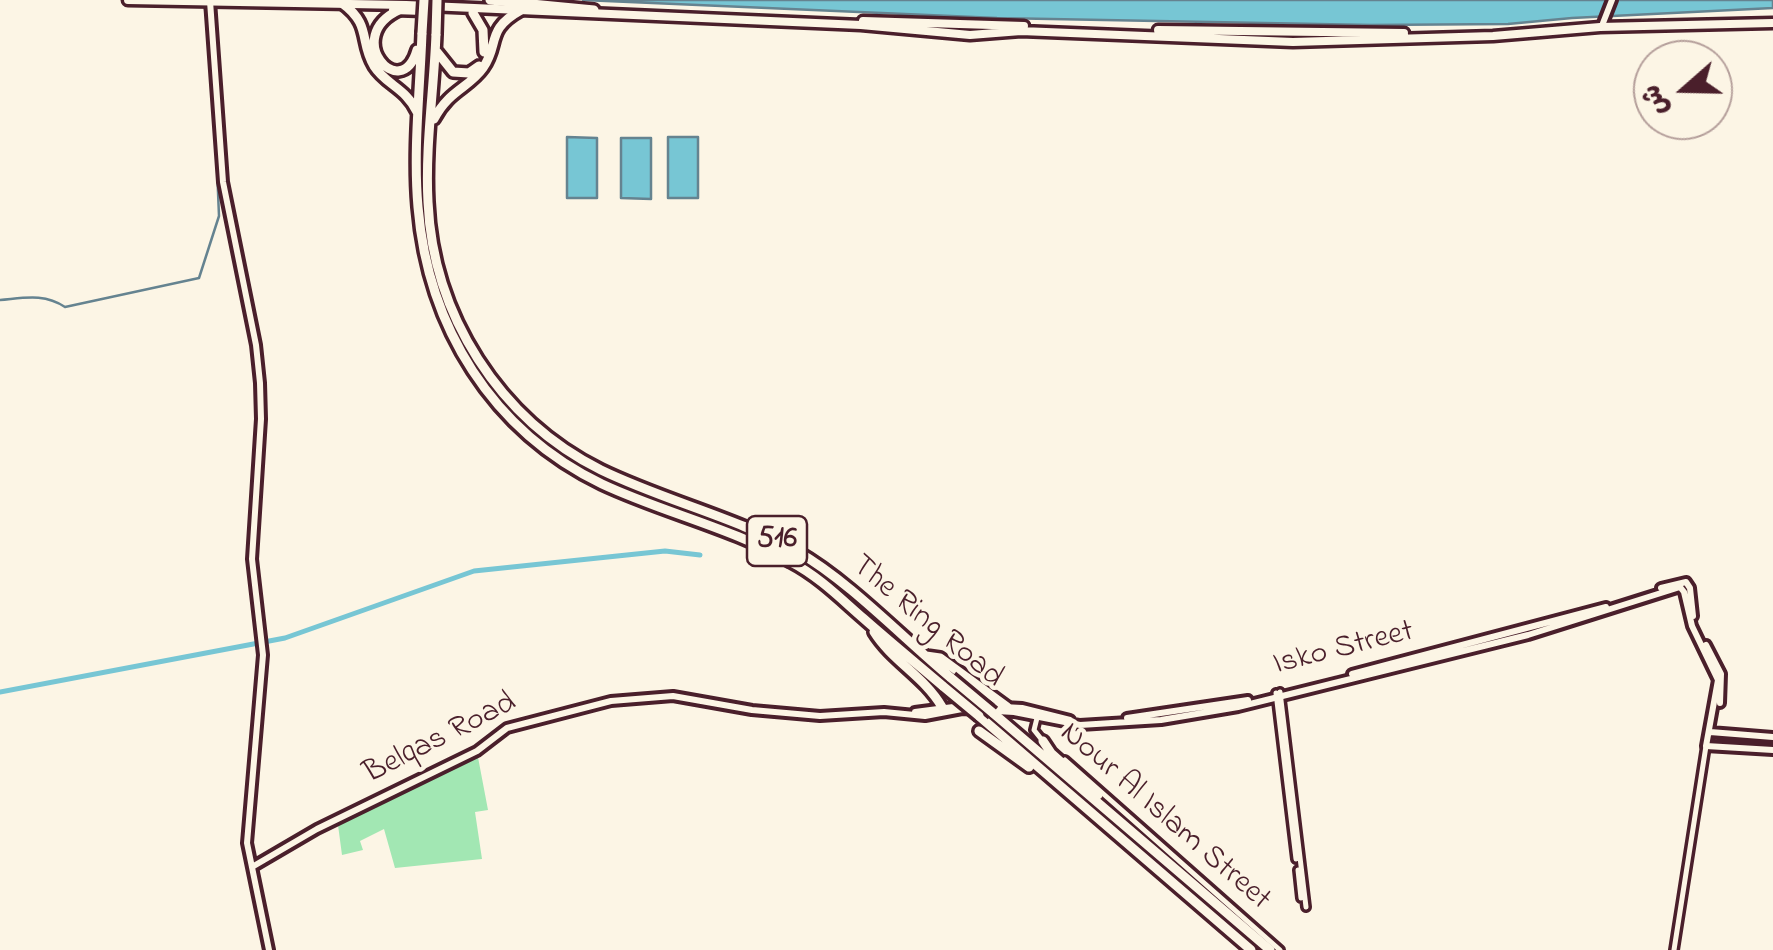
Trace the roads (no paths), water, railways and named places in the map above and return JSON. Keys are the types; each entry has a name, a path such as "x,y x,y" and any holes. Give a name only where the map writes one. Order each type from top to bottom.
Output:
{"highway":[{"name":"The Ring Road","path":"424,0 417,186 427,264 449,318 509,400 573,454 623,479 748,527 826,572 1270,950"},
{"name":"The Ring Road","path":"437,0 429,216 458,349 500,410 567,465 624,494 733,534 810,573 1251,950"},
{"path":"494,0 594,10"},
{"path":"347,2 362,26 375,68 406,92 420,123"},
{"path":"399,10 386,18 376,35 374,49 380,64 394,70 409,66 422,32"},
{"path":"432,121 451,93 483,68 497,31 518,10"},
{"path":"436,39 440,59 452,72 464,74 477,68 483,59 485,36 473,12"},
{"path":"870,625 886,648 932,690 942,707"},
{"path":"925,656 940,658 1006,709"},
{"path":"979,730 1059,787"},
{"path":"1043,741 1092,789 1107,810"}],"main road":[{"path":"128,0 594,10 970,30 1493,32 1603,21 1773,21"},
{"path":"210,0 222,198 258,364 260,419 252,560 262,641 247,847 269,950"},
{"path":"1603,21 1612,0"},
{"path":"347,2 1284,41 1493,36 1609,26 1773,21"},
{"path":"347,2 354,8 508,14 518,10"},
{"path":"1274,32 1287,34 1284,41"},
{"path":"1298,32 1295,38 1307,41"},
{"name":"Isko Street","path":"1006,709 1080,725 1211,713 1601,613 1683,584 1692,626 1717,668 1723,687 1712,732"},
{"name":"Belqas Road","path":"252,866 313,831 476,752 510,727 611,701 658,696 808,715 904,714"},
{"path":"904,714 942,707 1006,709"},
{"path":"904,714 932,716 962,709 1006,709"},
{"path":"1773,737 1712,732 1708,748 1773,750"}],"street":[{"path":"1278,695 1304,907"},
{"name":"Nour Al Islam Street","path":"1038,715 1034,730 1043,741 1280,950"},
{"path":"1674,950 1708,748"}],"water":[{"path":"583,0 1773,0 1773,8 1508,24 1371,25 997,18"},
{"path":"567,137 597,138 597,198 567,198"},
{"path":"668,137 698,137 698,198 668,198"},
{"path":"621,138 651,138 651,199 621,198"}],"waterway":[{"path":"205,9 209,37"},
{"path":"0,300 42,298 65,307 199,278 219,216 215,120"},
{"path":"0,692 285,638 474,571 665,551 700,555"}]}
